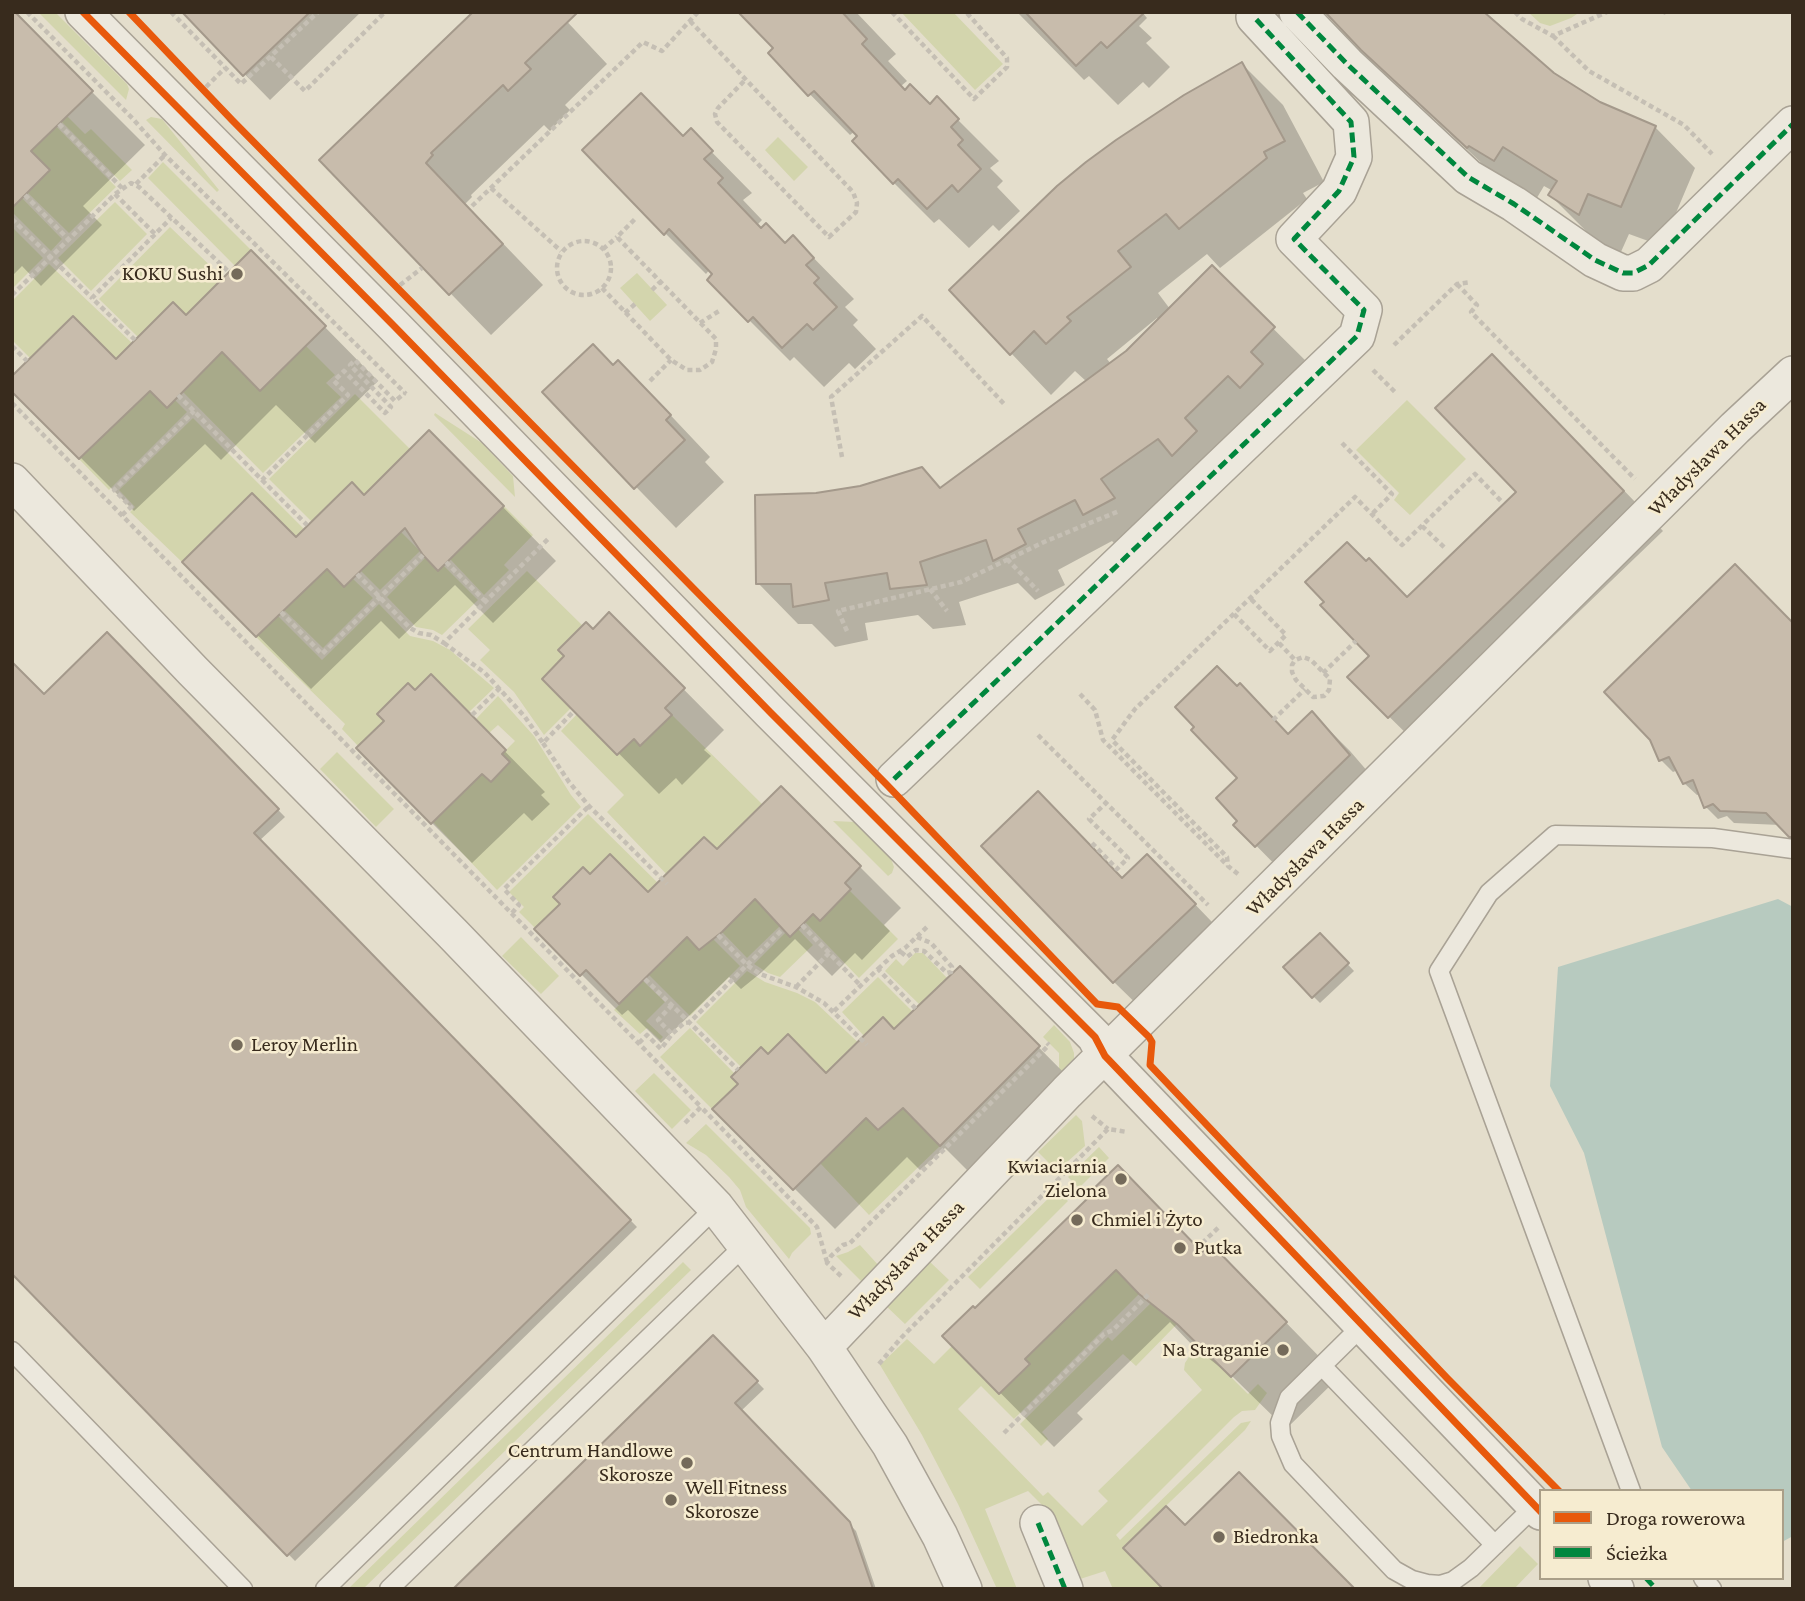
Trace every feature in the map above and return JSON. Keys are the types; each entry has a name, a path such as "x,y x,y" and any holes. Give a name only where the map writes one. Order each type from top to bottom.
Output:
{"street":[{"path":"83,12 405,337 770,712 1095,1037 1105,1056 1538,1509"},
{"path":"1297,12 1347,64 1468,177 1514,204 1595,260 1623,273 1633,273 1649,265 1793,124"},
{"path":"894,779 1357,336 1364,310 1294,239 1339,191 1354,157 1351,122 1254,17"},
{"name":"Władysława Hassa","path":"824,1347 1105,1056 1735,428 1793,374"},
{"path":"12,481 193,671 453,934 716,1207 824,1347 890,1445 940,1536 964,1589"},
{"path":"1038,1523 1065,1589"}],"lane":[{"path":"1630,1489 1439,971 1489,893 1555,835 1713,838 1793,849"},
{"path":"326,1589 716,1207"},
{"path":"389,1589 746,1244"},
{"path":"1362,1326 1289,1398 1283,1411 1281,1436 1293,1464 1394,1570 1412,1580 1440,1585 1453,1581 1538,1509"},
{"path":"12,1351 243,1589"},
{"path":"1322,1366 1495,1545"}],"path":[{"path":"171,12 241,84 318,12"},
{"path":"271,57 305,91 385,12"},
{"path":"472,206 643,42 662,51 698,12"},
{"path":"892,12 974,99 1007,67 1007,58 966,12"},
{"path":"1553,36 1607,12"},
{"path":"1518,13 1553,36 1589,71 1659,112"},
{"path":"690,21 746,79 853,192 857,203 856,212 829,237 717,122 715,114 718,108 746,79"},
{"path":"203,90 225,68"},
{"path":"59,124 122,188"},
{"path":"135,184 165,155"},
{"path":"12,295 115,194 131,183 229,272"},
{"path":"491,188 561,251"},
{"path":"115,194 155,234"},
{"path":"25,195 69,240"},
{"path":"92,298 171,218"},
{"path":"12,219 135,340"},
{"path":"603,249 635,219"},
{"path":"602,288 671,360 687,370 700,370 712,362 716,339 617,237"},
{"path":"585,240 598,244 603,249 611,265 610,278 602,288 591,295 578,295 566,289 558,279 556,268 561,251 574,241 585,240"},
{"path":"397,287 422,268"},
{"path":"652,290 660,282"},
{"path":"1390,349 1457,284 1471,282"},
{"path":"1457,284 1477,305 1471,312 1635,479"},
{"path":"625,313 635,304"},
{"path":"700,323 719,311"},
{"path":"842,457 831,397 922,316 1004,405"},
{"path":"12,346 27,361"},
{"path":"262,481 348,395 334,381 344,371 385,413 391,407 350,365 355,360 395,401 405,393"},
{"path":"650,381 671,360"},
{"path":"1370,367 1395,392"},
{"path":"178,395 307,525"},
{"path":"12,403 817,1227 827,1262 845,1280"},
{"path":"122,515 131,507 114,490 194,411"},
{"path":"1342,443 1392,494 1372,514"},
{"path":"1080,694 1095,710 1103,740 1230,867 1227,857 1112,740 1135,709 1356,497 1402,545 1475,474 1503,503"},
{"path":"847,631 838,611 961,582 1007,559 1120,511"},
{"path":"1422,526 1446,549"},
{"path":"444,642 548,539"},
{"path":"281,612 322,654 423,555"},
{"path":"1007,559 1039,592"},
{"path":"446,562 485,601"},
{"path":"357,575 415,631 444,642 478,667 500,688 525,716 569,782 589,806 667,884"},
{"path":"930,589 947,611"},
{"path":"1234,614 1270,651 1279,643 1286,635 1250,598"},
{"path":"1324,673 1356,641"},
{"path":"1279,643 1295,660"},
{"path":"1303,657 1311,660 1330,679 1329,690 1324,696 1313,697 1305,689 1292,672 1295,660 1303,657"},
{"path":"472,715 500,688"},
{"path":"1273,720 1305,689"},
{"path":"543,743 574,711"},
{"path":"1038,735 1201,898"},
{"path":"1091,843 1116,869 1128,858 1089,819 1105,803"},
{"path":"512,913 519,905 504,889 589,806"},
{"path":"802,925 861,986"},
{"path":"834,1011 929,925"},
{"path":"639,1043 647,1035 661,1049 672,1034 684,1023 690,1022 783,929"},
{"path":"718,936 747,965 777,981 811,994 834,1011 867,1045"},
{"path":"901,952 907,957 916,950 924,951 947,973 951,971 952,967 930,943 917,937"},
{"path":"796,987 829,953"},
{"path":"878,969 916,1009"},
{"path":"645,979 738,1070"},
{"path":"672,1005 658,1020 672,1034"},
{"path":"827,1262 836,1250 850,1243 1049,1045"},
{"path":"660,1148 701,1107"},
{"path":"1086,1111 1108,1129 1129,1132"},
{"path":"876,1368 901,1338 1108,1129"},
{"path":"1196,1250 1222,1225 1212,1215"},
{"path":"1004,1433 1104,1334 1113,1330 1151,1292"}],"green space":[{"path":"38,12 55,12 127,84 129,89 126,100"},
{"path":"901,12 953,12 1003,64 975,90"},
{"path":"1528,12 1580,12 1550,26 1540,23"},
{"path":"67,116 85,134 91,129 132,170 120,181 61,121"},
{"path":"151,117 162,119 219,190 217,192 146,120"},
{"path":"56,126 116,187 69,233 28,193 50,170 31,151"},
{"path":"778,137 808,167 794,181 765,150"},
{"path":"163,162 251,250 235,266 148,178"},
{"path":"22,198 62,239 51,251 12,212 12,208"},
{"path":"115,202 147,234 91,291 58,258"},
{"path":"12,227 43,258 12,289"},
{"path":"170,227 223,278 186,315 138,337 99,299"},
{"path":"49,264 132,343 116,360 72,316 30,358 12,340 12,301"},
{"path":"637,273 667,305 650,321 620,288"},
{"path":"306,346 335,375 326,383 341,397 263,473 182,391 222,352 260,391"},
{"path":"150,391 166,407 174,399 187,412 109,490 79,459"},
{"path":"355,394 410,449 364,495 351,482 312,522 269,479"},
{"path":"1407,400 1466,459 1410,515 1394,500 1399,493 1356,450"},
{"path":"435,413 482,443 513,476 515,497 434,415"},
{"path":"193,418 304,529 296,537 252,493 182,562 130,512 135,507 119,490"},
{"path":"504,506 533,535 504,565 509,570 484,595 450,559"},
{"path":"401,532 420,551 380,590 361,571"},
{"path":"425,558 437,570 443,565 478,600 442,635 433,630 416,627 387,597"},
{"path":"327,569 344,587 353,579 373,598 323,648 284,610"},
{"path":"527,571 582,625 558,649 564,656 571,708 544,735 514,692 480,660 490,650 468,629"},
{"path":"379,604 410,636 433,641 450,650 494,688 469,712 431,674 415,690 408,683 378,713 384,721 358,746 342,729 345,724 256,637 278,616 322,660"},
{"path":"498,696 534,736 581,807 497,890 433,822 482,774 491,782 510,763 502,754 515,741 498,725 489,733 476,719"},
{"path":"577,714 634,739 641,745 672,715 762,804 717,849 704,837 672,880 607,812 624,795 561,731"},
{"path":"337,752 394,809 376,827 320,769"},
{"path":"588,814 663,888 653,897 609,854 590,874 582,867 553,896 560,904 535,928 519,912 524,907 509,892"},
{"path":"833,821 855,822 890,856 894,867 892,873 888,876"},
{"path":"761,889 780,926 747,958 722,932"},
{"path":"849,890 898,939 859,978 805,922 813,914 820,921"},
{"path":"798,929 813,945 780,977 754,964 786,932 791,936"},
{"path":"682,933 699,950 713,939 740,966 690,1016 649,975 678,946"},
{"path":"521,937 559,976 541,994 502,956"},
{"path":"915,953 923,953 947,978 920,1005 885,971 896,959 903,966"},
{"path":"747,971 765,982 815,1002 864,1048 844,1056 826,1073 788,1034 768,1054 761,1047 741,1067 696,1022"},
{"path":"878,977 913,1012 895,1030 882,1017 864,1036 842,1012"},
{"path":"643,981 665,1002 646,1021 663,1037 660,1040 647,1028 640,1034 614,1010"},
{"path":"1054,1025 1070,1042 1074,1053 1067,1076 1059,1068 1059,1053 1043,1037"},
{"path":"690,1028 735,1074 738,1084 712,1109 660,1057"},
{"path":"654,1073 691,1110 672,1129 635,1091"},
{"path":"903,1108 940,1146 869,1215 820,1163 861,1113 878,1130"},
{"path":"1076,1115 1082,1121 1085,1146 1057,1171 1038,1152"},
{"path":"706,1124 810,1228 811,1234 789,1259 746,1207 740,1190 729,1177 706,1155 686,1143"},
{"path":"1099,1147 1109,1158 1079,1188 1068,1177"},
{"path":"1057,1190 1068,1201 980,1289 968,1277"},
{"path":"860,1245 880,1267 863,1283 836,1256"},
{"path":"929,1261 949,1280 905,1324 885,1305"},
{"path":"683,1262 691,1270 363,1589 348,1589"},
{"path":"1116,1270 1139,1294 1014,1419 981,1386 958,1409 1043,1496 1048,1492 1082,1526 1108,1501 1098,1491 1202,1390 1184,1370 1185,1363 1194,1349 1199,1355 1205,1351 1248,1394 1258,1384 1267,1393 1255,1410 1242,1411 1234,1417 1116,1535 1120,1540 1241,1423 1251,1421 1245,1430 1123,1547 1163,1589 1113,1589 1105,1571 1077,1580 1050,1513 1028,1491 985,1509 1017,1589 997,1589 958,1504 922,1435 880,1365 907,1339 934,1364 952,1346 999,1394 1030,1365 1025,1359"},
{"path":"1155,1299 1177,1324 1136,1366 1123,1354 1042,1432 1048,1439 1041,1446 1020,1424 1108,1337 1112,1341"},
{"path":"1520,1546 1538,1564 1514,1589 1478,1589"}],"shaded area":[{"path":"1778,899 1793,907 1793,1536 1784,1541 1784,1489 1691,1489 1662,1447 1584,1153 1550,1086 1558,967"}],"building":[{"path":"12,12 93,91 31,151 50,170 12,208"},
{"path":"182,12 310,12 243,76"},
{"path":"473,12 578,12 525,63 531,69 508,91 503,85 431,153 433,155 426,163 503,244 449,295 319,160"},
{"path":"738,12 842,12 867,39 862,44 905,90 910,84 930,104 937,96 959,119 951,127 963,140 958,145 981,169 958,192 952,185 927,209 898,179 893,184 852,141 857,136 814,91 808,96 768,53 773,48"},
{"path":"1025,12 1145,12 1107,48 1101,42 1076,66"},
{"path":"1325,12 1484,12 1554,73 1600,102 1656,126 1621,207 1588,194 1579,215 1548,195 1557,181 1503,147 1494,161 1469,146 1467,148 1361,50"},
{"path":"1242,62 1285,141 1264,152 1267,158 1179,229 1166,214 1118,251 1131,267 1067,317 1071,321 1046,344 1034,331 1010,355 949,290 1057,186 1086,162 1184,95"},
{"path":"641,93 683,136 691,128 713,151 704,159 723,178 718,183 761,228 766,223 785,243 793,235 814,258 806,265 819,278 814,283 837,307 813,330 807,324 782,348 753,317 748,322 707,280 712,274 669,229 664,235 582,150"},
{"path":"251,250 326,326 260,391 222,352 167,408 150,391 79,459 12,392 12,376 73,316 116,359 173,302 186,315"},
{"path":"1212,265 1275,327 1251,352 1263,364 1240,388 1228,376 1185,418 1197,431 1172,456 1158,439 1101,479 1115,498 1083,515 1075,500 1018,529 1026,544 993,561 986,540 920,562 927,585 890,589 887,573 825,583 829,600 793,607 791,584 756,584 755,495 816,493 860,486 922,467 940,488 1126,351"},
{"path":"593,344 613,365 618,360 671,415 666,420 685,440 634,489 542,392"},
{"path":"1492,354 1624,491 1388,718 1347,677 1369,656 1320,605 1324,602 1305,582 1347,542 1366,561 1369,558 1407,597 1516,492 1435,408"},
{"path":"429,430 504,506 438,571 423,555 405,528 344,587 327,569 256,637 182,562 252,493 296,537 352,482 364,495"},
{"path":"1735,564 1793,623 1793,837 1789,837 1766,813 1720,811 1713,804 1704,808 1693,780 1683,784 1669,757 1659,761 1650,740 1604,692"},
{"path":"609,612 685,688 665,708 672,715 640,746 634,739 617,755 542,679 564,656 558,650 586,622 593,629"},
{"name":"Leroy Merlin","path":"107,632 279,809 254,833 631,1220 287,1556 12,1274 12,662 44,694"},
{"path":"1217,666 1237,686 1240,683 1288,734 1312,711 1350,755 1255,847 1233,825 1237,821 1216,798 1237,778 1191,730 1194,727 1175,707"},
{"path":"431,674 506,750 502,754 510,762 491,782 482,774 431,824 356,748 384,721 377,714 408,683 415,690"},
{"path":"781,786 861,866 845,883 851,889 820,921 813,914 790,937 755,899 722,932 699,950 687,937 619,1004 586,970 580,976 534,929 560,904 553,897 583,867 590,874 610,854 648,892 704,837 717,849"},
{"path":"1038,791 1122,878 1147,854 1196,904 1113,983 981,846"},
{"path":"1320,933 1349,963 1312,998 1283,967"},
{"path":"960,966 1040,1046 940,1146 903,1108 878,1130 866,1118 793,1190 712,1109 738,1084 731,1077 761,1047 768,1054 788,1034 826,1073 883,1017 894,1029"},
{"path":"1118,1165 1202,1252 1213,1246 1287,1322 1231,1377 1116,1270 1025,1359 1030,1364 999,1394 942,1336 973,1306 975,1308 1088,1198 1086,1196"},
{"name":"Centrum Handlowe Skorosze","path":"713,1335 758,1381 735,1403 850,1522 873,1589 453,1589"},
{"name":"Biedronka","path":"1239,1472 1355,1589 1163,1589 1123,1548 1166,1506 1185,1525"}],"marked path":[{"path":"1297,12 1347,64 1468,177 1514,204 1595,260 1623,273 1633,273 1649,265 1793,124"},
{"path":"894,779 1357,336 1364,310 1294,239 1339,191 1354,157 1351,122 1254,17"},
{"path":"1038,1523 1065,1589"},
{"path":"1648,1580 1656,1589"}],"cycle path":[{"path":"83,12 770,712 1095,1037 1105,1056 1539,1510"},
{"path":"129,12 888,786 1097,1004 1118,1007 1149,1037 1152,1042 1150,1065 1447,1378 1557,1489"}],"place":[{"name":"KOKU Sushi","path":"237,274"},
{"name":"Leroy Merlin","path":"237,1045"},
{"name":"Kwiaciarnia Zielona","path":"1121,1179"},
{"name":"Chmiel i Żyto","path":"1077,1220"},
{"name":"Putka","path":"1180,1248"},
{"name":"Na Straganie","path":"1283,1350"},
{"name":"Centrum Handlowe Skorosze","path":"687,1463"},
{"name":"Well Fitness Skorosze","path":"671,1500"},
{"name":"Biedronka","path":"1219,1537"}]}
